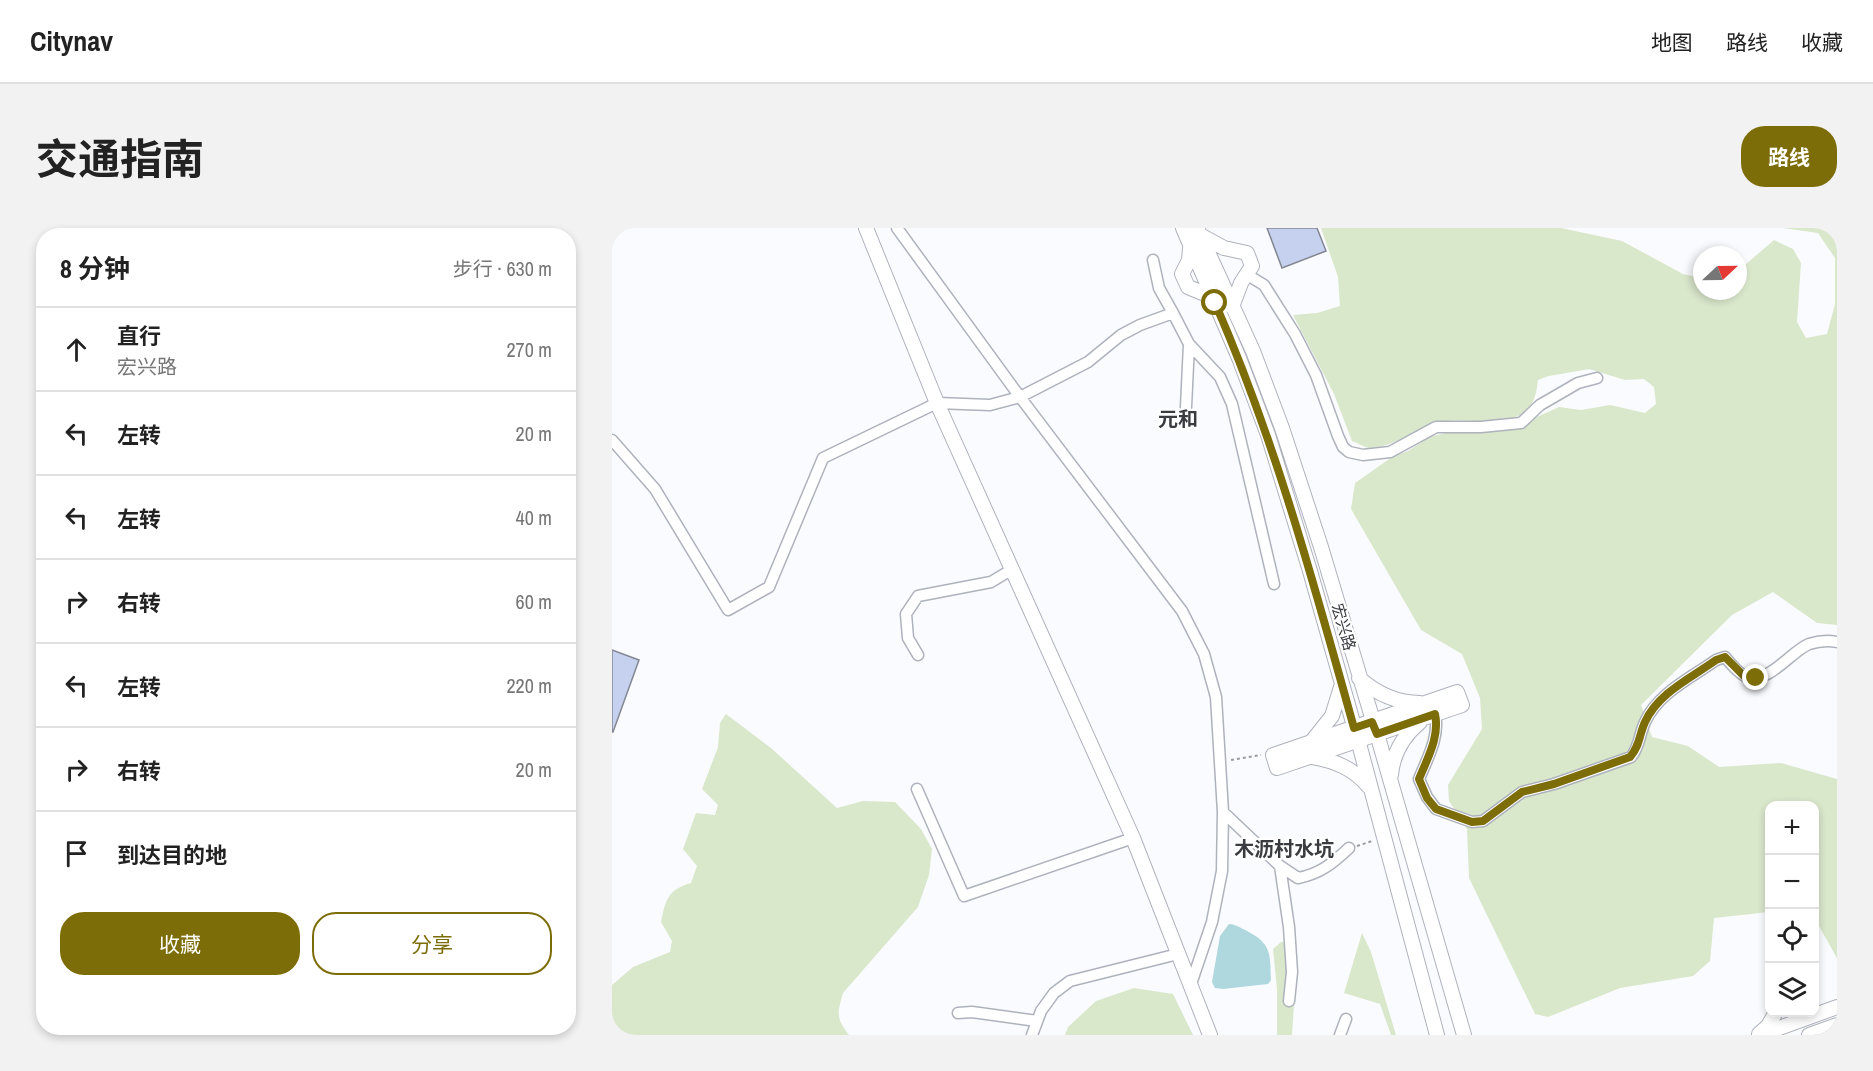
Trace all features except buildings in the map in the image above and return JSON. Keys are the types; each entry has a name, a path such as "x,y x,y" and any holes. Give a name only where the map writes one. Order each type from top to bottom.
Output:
{"street":[{"path":"866,228 937,403 1133,838 1210,1035"},
{"path":"897,228 1020,397 1182,611 1204,654 1216,697 1223,812 1222,871 1212,922 1191,984"},
{"name":"宏兴路","path":"1183,228 1196,235 1232,307 1282,428 1321,547 1464,1035"},
{"path":"1215,303 1205,294 1188,287 1182,274 1190,260 1196,235 1224,248 1247,253 1252,266 1246,274 1232,307"},
{"name":"宏兴路","path":"1196,235 1215,303 1268,435 1310,571 1437,1035"},
{"path":"1153,260 1159,288 1189,344 1220,377 1232,404 1274,584"},
{"path":"1246,274 1264,285 1295,334 1316,375 1343,447 1349,452 1363,455 1390,452 1436,427 1480,427 1521,423 1540,405 1578,383 1597,378"},
{"path":"612,440 655,489 728,610 769,587 823,458 937,403 990,405 1020,397 1088,362 1121,335 1140,325 1173,313"},
{"path":"1186,407 1189,344"},
{"path":"918,655 908,638 906,614 918,596 991,582 1011,570"},
{"path":"1359,678 1375,691 1431,711 1437,724 1436,735 1419,779 1427,798 1436,809 1472,822 1483,821 1522,792 1554,784 1630,757 1637,749 1645,722 1661,697 1716,660 1725,657 1744,676 1756,678 1771,672 1807,645 1824,640 1837,642"},
{"path":"1310,750 1332,716 1342,685"},
{"path":"1273,755 1277,768 1310,750 1431,711"},
{"path":"1391,783 1393,761 1402,741 1431,711"},
{"path":"1310,750 1357,774 1370,788"},
{"path":"917,789 964,896 1133,838"},
{"path":"1223,812 1280,866 1298,878 1328,868 1349,848"},
{"path":"1280,866 1289,927 1292,972 1289,1001"},
{"path":"1032,1035 1041,1011 1054,993 1070,981 1178,954"},
{"path":"1819,1005 1836,1007"},
{"path":"1759,1035 1836,1007"},
{"path":"958,1013 972,1012 1037,1021"},
{"path":"1759,1035 1773,1017"},
{"path":"1340,1035 1346,1019"},
{"path":"1809,1035 1837,1025"},
{"path":"1833,1035 1837,1030"}],"path":[{"path":"1220,765 1236,758 1273,755"},
{"path":"1349,848 1383,837"}],"green space":[{"path":"1321,228 1561,228 1622,241 1683,274 1693,276 1693,300 1747,300 1747,263 1774,240 1793,249 1801,263 1797,322 1806,338 1827,334 1835,304 1835,258 1818,233 1783,228 1837,228 1837,625 1817,623 1773,592 1732,615 1641,705 1652,737 1688,746 1719,767 1781,763 1837,779 1837,958 1819,926 1819,801 1765,801 1765,912 1714,918 1710,961 1693,976 1620,988 1548,1017 1535,1014 1469,878 1467,829 1449,801 1448,785 1482,729 1480,698 1462,654 1421,630 1351,509 1355,483 1392,457 1408,451 1430,437 1449,432 1523,427 1537,417 1559,407 1581,410 1610,405 1645,413 1656,404 1654,387 1644,379 1625,380 1589,369 1549,376 1538,380 1531,405 1520,415 1511,419 1491,422 1442,422 1396,441 1369,448 1352,441 1334,394 1293,315 1317,313 1340,306 1338,277"},
{"path":"726,714 771,748 837,808 863,801 895,802 921,829 932,849 929,875 918,907 843,993 839,1016 849,1035 612,1035 612,985 633,967 670,952 672,941 661,922 669,896 677,889 691,883 697,866 683,849 696,813 715,815 718,805 702,789 718,747 720,723"},
{"path":"1362,933 1371,952 1396,1035 1391,1035 1380,1004 1344,993"},
{"path":"1281,942 1294,942 1295,990 1292,1035 1277,1035 1277,989 1273,949"},
{"path":"1134,988 1173,994 1193,1035 1065,1035 1068,1027 1096,1001"}],"water":[{"path":"1229,924 1238,926 1265,945 1270,956 1271,980 1268,984 1215,988 1212,982 1220,936"}],"district":[{"name":"元和","path":"1178,418"},
{"name":"木沥村水坑","path":"1284,848"}],"route":[{"path":"1215,303 1268,435 1310,571 1354,728 1372,722 1377,734 1435,714 1436,735 1419,779 1427,798 1436,809 1472,822 1483,821 1522,792 1554,784 1630,757 1637,749 1645,722 1661,697 1716,660 1725,657 1744,676 1756,678"}]}
